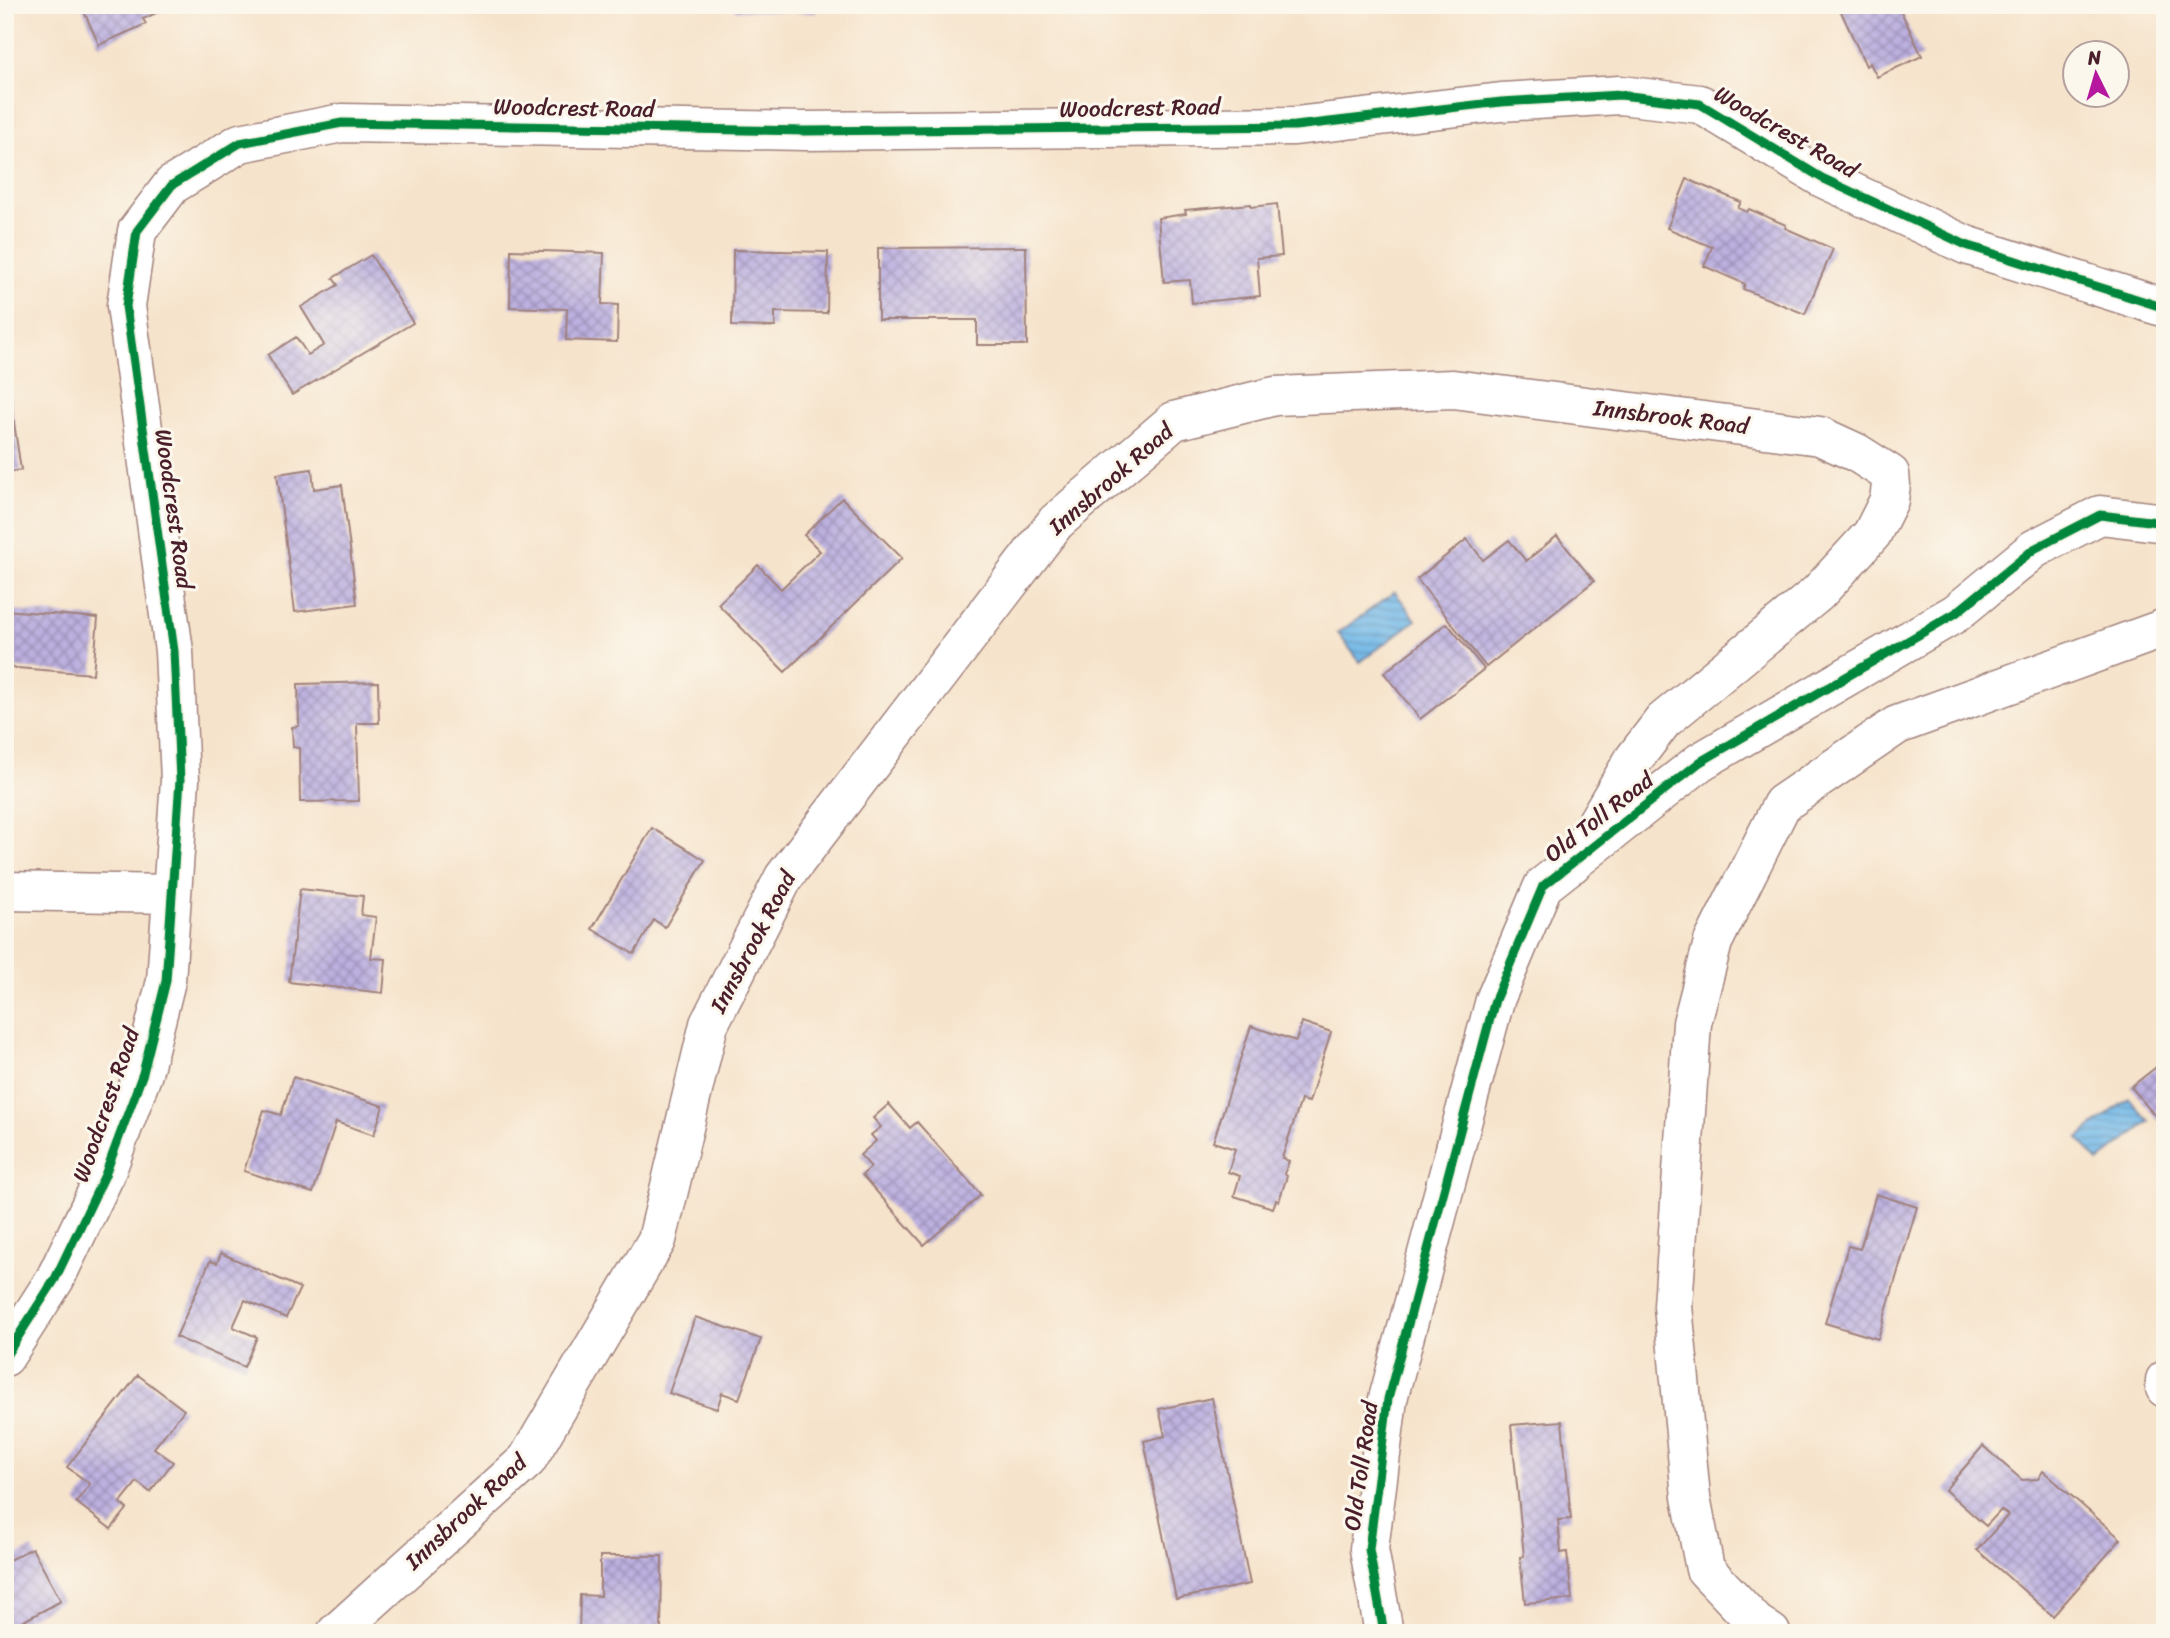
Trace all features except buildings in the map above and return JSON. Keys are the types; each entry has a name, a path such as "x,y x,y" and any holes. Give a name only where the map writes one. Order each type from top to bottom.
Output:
{"street":[{"name":"Woodcrest Road","path":"5,1357 55,1279 105,1175 143,1073 166,981 180,780 174,651 126,306 137,231 172,185 240,143 342,123 805,131 1296,126 1501,102 1620,95 1700,104 1822,178 1966,245 2165,308"},
{"name":"Innsbrook Road","path":"336,1633 527,1460 637,1275 657,1240 709,1024 784,877 1056,522 1174,421 1275,396 1453,389 1820,436 1857,453 1889,474 1889,500 1872,534 1818,593 1663,721 1634,759 1572,864"},
{"name":"Old Toll Road","path":"1384,1633 1369,1549 1388,1399 1495,1000 1543,886 1700,762 1956,613 2034,549 2100,516 2165,523"},
{"path":"1771,1633 1756,1623 1705,1569 1691,1497 1673,1306 1692,1023 1713,942 1782,804 1896,725 2165,628"},
{"path":"5,891 172,894"},
{"path":"2165,1380 2165,1388"}],"water":[{"path":"1395,592 1416,620 1360,662 1338,633"},
{"path":"2129,1098 2149,1121 2098,1162 2078,1138"}],"cycle path":[{"path":"5,1357 55,1279 105,1175 143,1073 166,981 180,780 174,651 126,306 137,231 172,185 240,143 342,123 805,131 1295,126 1501,102 1620,95 1700,104 1822,178 1966,245 2165,308"},
{"path":"1384,1633 1369,1549 1388,1399 1495,1000 1543,886 1700,762 1956,613 2034,549 2100,515 2165,523"}]}
